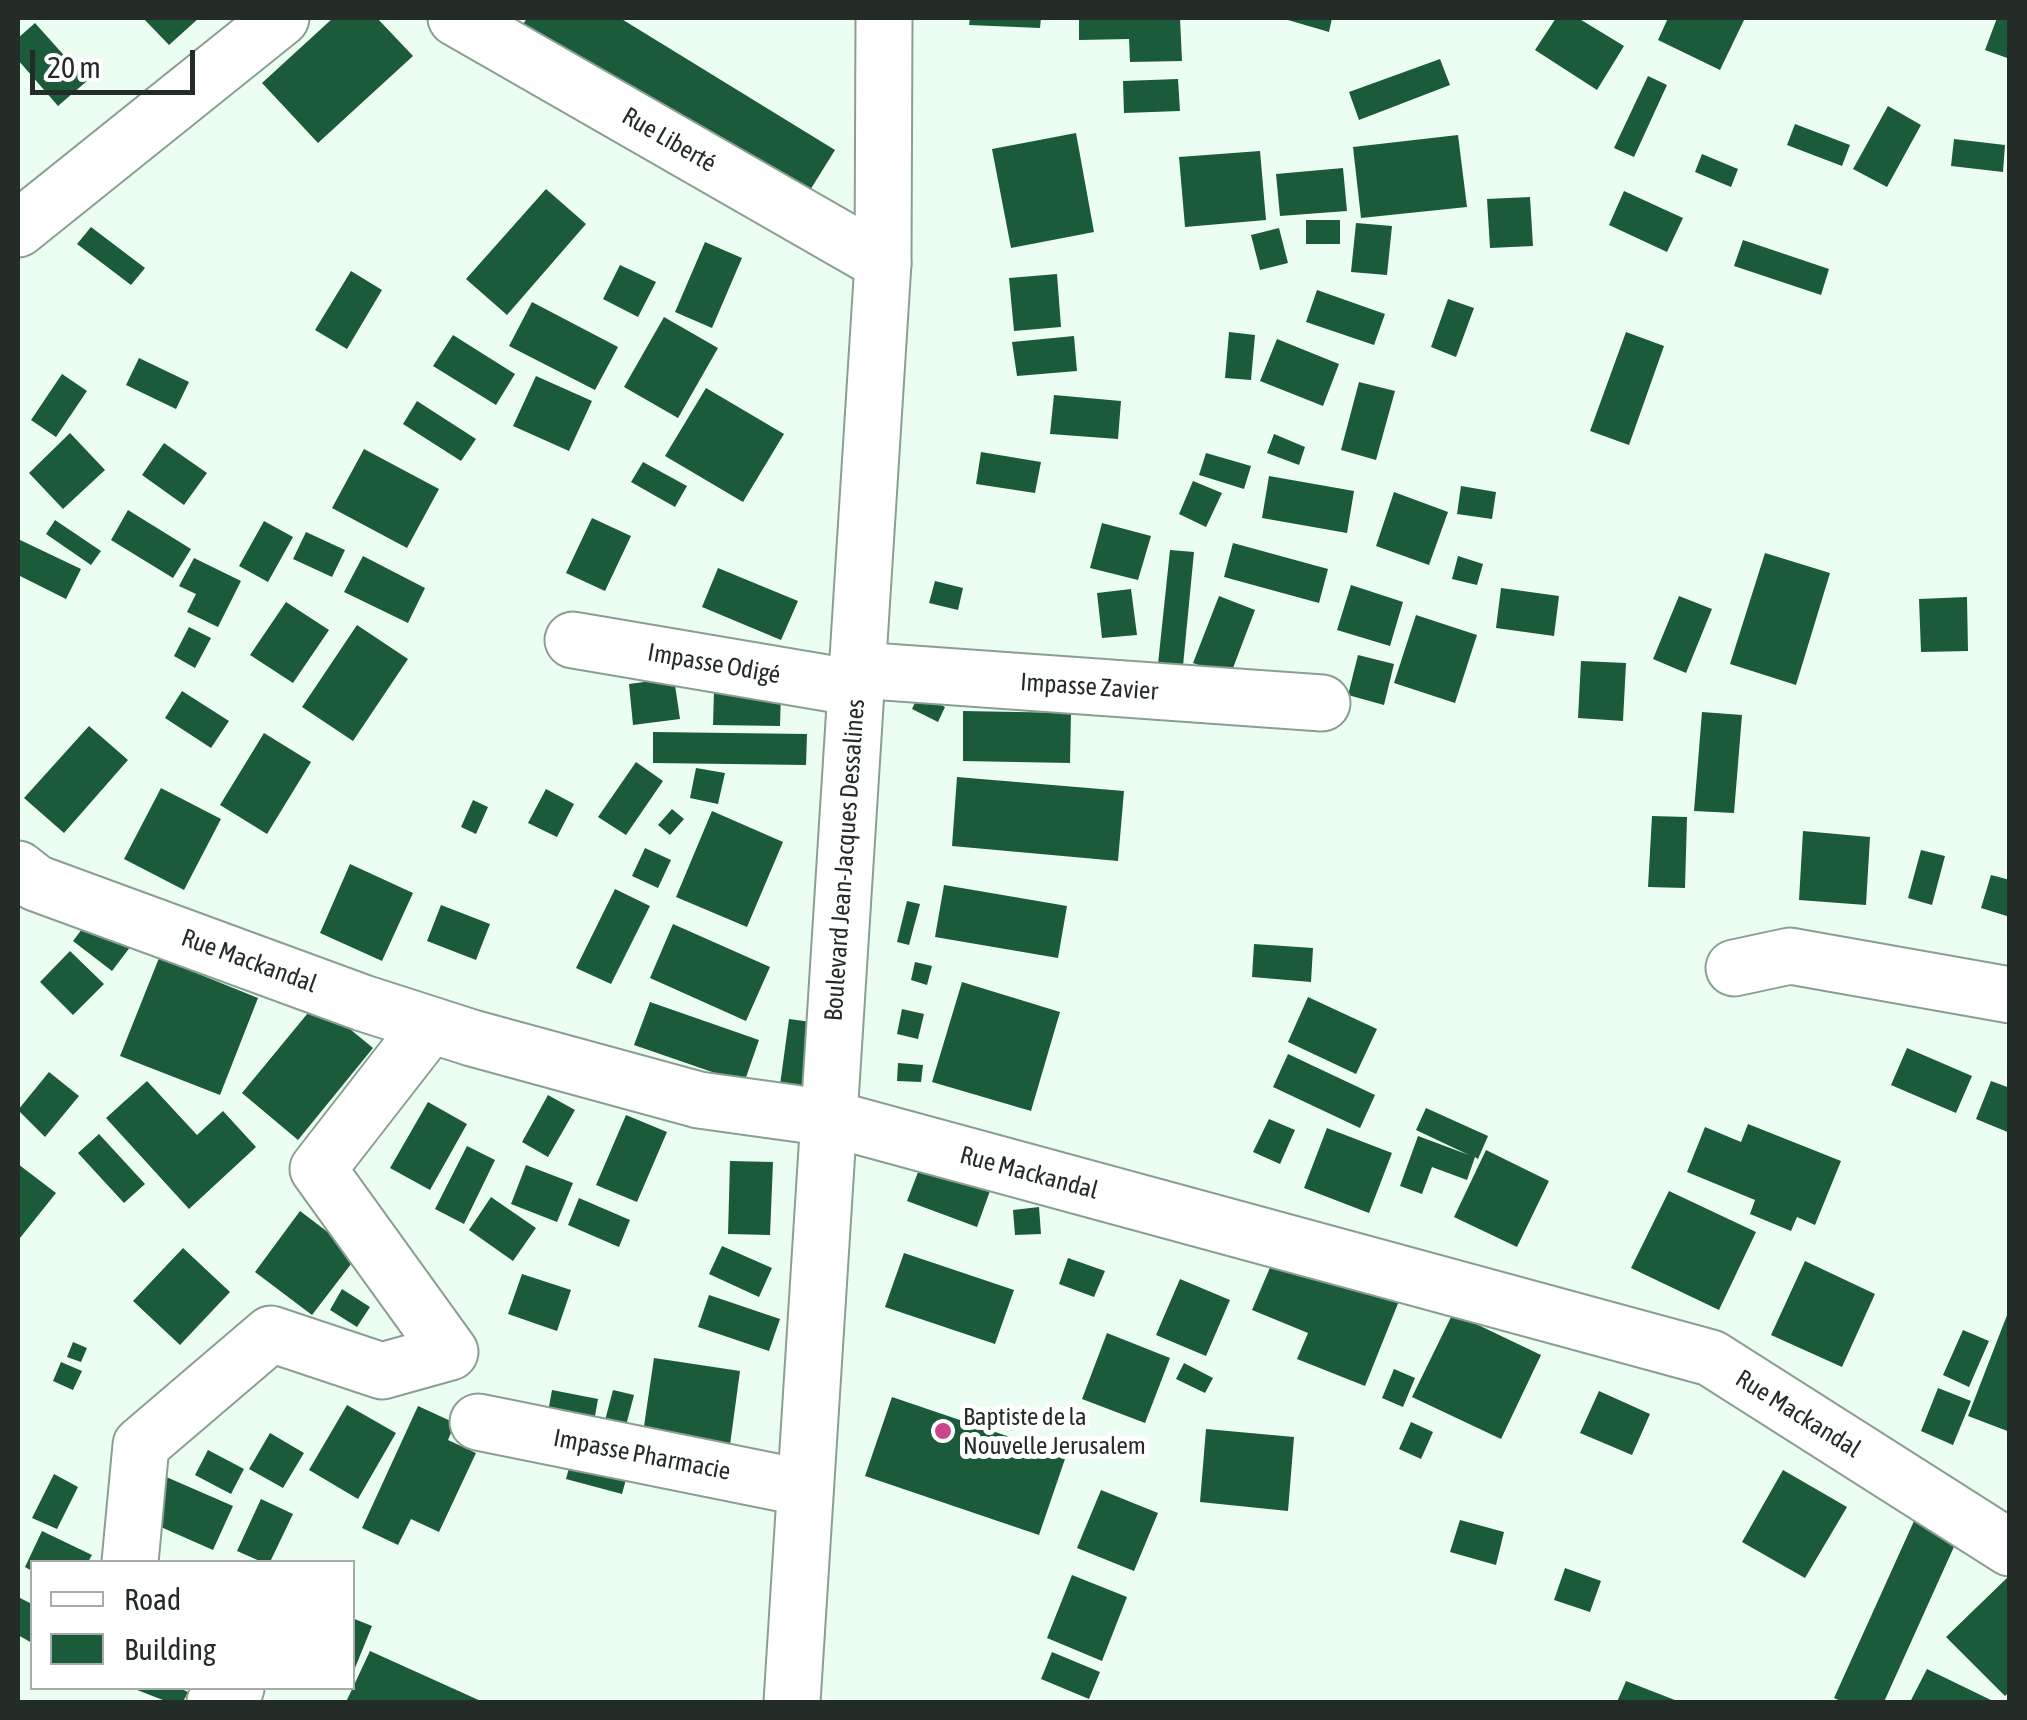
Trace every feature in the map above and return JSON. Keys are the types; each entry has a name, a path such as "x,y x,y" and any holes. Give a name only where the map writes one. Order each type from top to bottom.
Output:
{"street":[{"path":"18,229 281,18"},
{"name":"Rue Liberté","path":"456,18 883,263"},
{"name":"Boulevard Jean-Jacques Dessalines","path":"792,1702 883,263 884,18"},
{"name":"Impasse Odigé","path":"573,640 856,679"},
{"name":"Impasse Zavier","path":"856,679 1322,703"},
{"name":"Rue Mackandal","path":"24,885 363,1003 699,1100 828,1118 1711,1358 2010,1548"},
{"path":"1734,968 1790,956 2010,995"},
{"path":"130,1560 142,1445 271,1334 382,1371 450,1352 318,1169 430,1024"},
{"name":"Impasse Pharmacie","path":"478,1422 806,1488"}],"building":[{"path":"143,18 199,18 169,45"},
{"path":"333,18 377,18 413,56 318,143 262,83"},
{"path":"527,18 620,18 835,150 802,203 520,29"},
{"path":"970,18 1041,18 1040,28 969,25"},
{"path":"1079,18 1180,18 1182,61 1130,62 1129,39 1079,40"},
{"path":"1281,18 1332,18 1329,32"},
{"path":"1556,18 1578,18 1624,46 1597,90 1535,50"},
{"path":"1668,18 1745,18 1720,70 1658,40"},
{"path":"1997,18 2010,18 2010,59 1985,50"},
{"path":"35,23 87,81 58,106 18,60 18,38"},
{"path":"1440,59 1450,85 1359,120 1349,92"},
{"path":"1648,76 1667,85 1634,157 1614,148"},
{"path":"1178,79 1180,111 1124,113 1123,81"},
{"path":"1888,106 1921,125 1887,187 1853,169"},
{"path":"1795,124 1850,145 1842,166 1787,145"},
{"path":"1076,133 1094,232 1011,248 992,149"},
{"path":"1458,135 1467,207 1361,218 1353,147"},
{"path":"1954,139 2005,145 2003,172 1951,166"},
{"path":"1260,151 1266,220 1185,227 1179,157"},
{"path":"1702,154 1738,169 1731,187 1695,172"},
{"path":"1343,168 1347,211 1280,216 1276,174"},
{"path":"546,189 586,224 507,315 466,279"},
{"path":"1624,191 1683,218 1667,252 1609,225"},
{"path":"1530,197 1533,246 1490,248 1487,199"},
{"path":"1306,220 1340,220 1340,244 1306,244"},
{"path":"1356,223 1392,226 1387,275 1351,272"},
{"path":"91,227 145,268 131,285 77,244"},
{"path":"1279,228 1288,263 1260,270 1251,235"},
{"path":"1743,240 1829,269 1821,295 1734,266"},
{"path":"705,242 742,258 712,328 675,312"},
{"path":"620,265 656,282 638,317 603,299"},
{"path":"351,271 382,290 347,349 315,330"},
{"path":"1057,274 1061,327 1014,331 1009,278"},
{"path":"1317,290 1385,314 1374,345 1306,322"},
{"path":"1448,299 1474,308 1456,357 1431,347"},
{"path":"532,302 618,347 595,390 509,346"},
{"path":"664,317 718,348 678,418 624,387"},
{"path":"1229,332 1255,335 1251,380 1225,378"},
{"path":"1626,332 1664,346 1629,445 1590,431"},
{"path":"453,335 515,374 496,405 433,366"},
{"path":"1074,336 1077,371 1017,376 1012,342"},
{"path":"1277,339 1339,364 1323,406 1260,381"},
{"path":"139,358 189,382 176,409 126,385"},
{"path":"62,374 87,391 56,437 31,420"},
{"path":"536,376 592,401 569,451 513,426"},
{"path":"1359,382 1395,391 1376,460 1341,450"},
{"path":"706,388 784,434 743,502 665,456"},
{"path":"1054,395 1121,401 1118,439 1050,434"},
{"path":"417,401 476,439 461,461 403,424"},
{"path":"70,433 105,470 63,509 29,473"},
{"path":"1274,434 1305,447 1299,465 1267,453"},
{"path":"164,443 207,473 184,505 142,475"},
{"path":"364,449 439,489 407,548 332,508"},
{"path":"981,452 1041,462 1035,493 976,484"},
{"path":"1206,453 1251,466 1244,489 1199,475"},
{"path":"643,462 687,486 675,507 631,482"},
{"path":"1269,476 1354,491 1347,533 1262,518"},
{"path":"1193,481 1222,493 1206,527 1179,514"},
{"path":"1461,486 1496,492 1492,519 1457,514"},
{"path":"1394,492 1448,512 1429,565 1376,546"},
{"path":"128,510 191,549 173,578 111,540"},
{"path":"592,518 631,536 605,591 566,573"},
{"path":"55,520 101,551 91,565 46,534"},
{"path":"264,521 293,537 268,582 239,566"},
{"path":"1102,523 1151,536 1138,580 1090,568"},
{"path":"306,532 345,550 332,577 293,559"},
{"path":"18,539 81,569 66,599 18,575"},
{"path":"1233,543 1328,569 1319,603 1224,577"},
{"path":"1170,550 1194,552 1183,666 1158,664"},
{"path":"1765,553 1830,573 1796,685 1730,664"},
{"path":"363,556 425,588 408,623 344,592"},
{"path":"1458,556 1483,564 1477,585 1452,579"},
{"path":"194,558 241,581 218,627 187,612 196,594 179,586"},
{"path":"718,568 798,601 781,640 702,607"},
{"path":"935,581 963,588 958,610 929,603"},
{"path":"1351,585 1403,602 1390,646 1337,630"},
{"path":"1501,588 1559,596 1554,636 1496,628"},
{"path":"1131,589 1137,635 1102,638 1097,593"},
{"path":"1219,596 1255,610 1230,676 1193,663"},
{"path":"1679,596 1712,609 1686,673 1653,659"},
{"path":"1967,597 1968,651 1921,652 1919,599"},
{"path":"286,602 329,630 293,683 250,655"},
{"path":"1416,615 1477,635 1455,703 1394,683"},
{"path":"357,625 408,659 353,741 302,707"},
{"path":"189,627 211,638 195,668 174,656"},
{"path":"1358,655 1394,664 1384,705 1348,695"},
{"path":"1581,661 1626,663 1623,721 1578,718"},
{"path":"674,678 680,719 633,725 629,684"},
{"path":"182,691 229,721 211,748 165,718"},
{"path":"714,691 781,692 780,726 713,725"},
{"path":"919,694 945,707 938,722 912,709"},
{"path":"963,711 1071,713 1070,763 963,761"},
{"path":"1702,712 1742,715 1734,813 1694,811"},
{"path":"89,726 128,760 64,833 24,798"},
{"path":"653,732 807,734 806,765 653,763"},
{"path":"264,733 311,762 267,834 220,805"},
{"path":"636,762 663,781 626,835 598,817"},
{"path":"696,768 725,773 718,804 690,798"},
{"path":"957,777 1124,791 1118,861 952,846"},
{"path":"161,788 221,819 184,890 124,859"},
{"path":"546,789 574,804 557,837 528,823"},
{"path":"473,800 488,807 476,834 461,827"},
{"path":"672,809 684,819 670,835 658,825"},
{"path":"712,811 783,842 747,927 676,897"},
{"path":"1652,816 1687,817 1685,888 1648,887"},
{"path":"1803,831 1870,837 1866,905 1799,900"},
{"path":"645,848 671,860 658,888 632,876"},
{"path":"1921,850 1945,856 1932,905 1908,898"},
{"path":"350,864 413,893 382,961 320,933"},
{"path":"1991,875 2010,880 2010,917 1981,908"},
{"path":"944,885 1067,906 1058,958 935,937"},
{"path":"615,889 650,906 611,984 576,968"},
{"path":"907,901 920,904 909,945 897,942"},
{"path":"441,905 490,924 476,960 427,941"},
{"path":"95,912 134,942 112,971 73,941"},
{"path":"673,924 770,967 746,1021 650,978"},
{"path":"1254,944 1313,948 1311,982 1252,977"},
{"path":"70,951 104,984 73,1015 40,982"},
{"path":"159,958 258,998 220,1095 120,1056"},
{"path":"915,962 932,966 927,985 911,980"},
{"path":"962,982 1060,1012 1031,1111 932,1082"},
{"path":"1308,997 1377,1029 1356,1074 1288,1042"},
{"path":"317,1002 373,1048 298,1140 242,1093"},
{"path":"650,1002 759,1040 744,1083 634,1045"},
{"path":"902,1009 924,1014 918,1039 897,1034"},
{"path":"789,1019 819,1023 810,1089 780,1085"},
{"path":"1907,1048 1972,1076 1956,1113 1891,1085"},
{"path":"1288,1054 1375,1095 1360,1128 1273,1087"},
{"path":"898,1063 923,1065 921,1082 897,1081"},
{"path":"49,1072 79,1096 45,1137 18,1110"},
{"path":"147,1081 197,1135 223,1111 256,1147 189,1209 106,1118"},
{"path":"1991,1081 2010,1088 2010,1133 1976,1119"},
{"path":"548,1095 575,1110 548,1157 522,1142"},
{"path":"428,1102 467,1124 430,1190 390,1168"},
{"path":"1426,1108 1488,1136 1467,1180 1432,1167 1422,1194 1400,1186 1418,1136 1469,1155 1416,1130"},
{"path":"626,1115 667,1132 637,1202 596,1185"},
{"path":"1269,1119 1295,1130 1280,1164 1253,1152"},
{"path":"1748,1124 1841,1161 1815,1225 1797,1217 1791,1231 1750,1214 1755,1200 1687,1172 1705,1127 1741,1142"},
{"path":"1327,1128 1392,1153 1369,1213 1304,1188"},
{"path":"99,1134 145,1184 124,1203 78,1153"},
{"path":"467,1146 495,1160 464,1224 435,1209"},
{"path":"1486,1150 1549,1181 1517,1247 1454,1217"},
{"path":"926,1151 995,1177 977,1227 907,1201"},
{"path":"730,1161 773,1162 770,1235 728,1234"},
{"path":"18,1164 56,1193 20,1238 18,1236"},
{"path":"526,1165 573,1183 557,1222 511,1204"},
{"path":"1669,1191 1756,1232 1719,1310 1631,1268"},
{"path":"491,1197 536,1228 513,1261 469,1230"},
{"path":"579,1198 630,1220 619,1247 568,1225"},
{"path":"1039,1207 1041,1234 1015,1235 1013,1210"},
{"path":"300,1211 358,1255 312,1315 255,1272"},
{"path":"722,1246 772,1268 759,1297 709,1274"},
{"path":"183,1248 230,1292 180,1345 133,1301"},
{"path":"1277,1251 1399,1301 1365,1386 1297,1359 1308,1333 1252,1310"},
{"path":"904,1253 1014,1290 995,1344 885,1307"},
{"path":"1068,1258 1105,1271 1094,1297 1059,1284"},
{"path":"1805,1261 1875,1294 1842,1367 1771,1335"},
{"path":"522,1274 571,1290 557,1331 508,1314"},
{"path":"1180,1279 1230,1300 1206,1356 1156,1335"},
{"path":"342,1289 370,1307 357,1327 330,1310"},
{"path":"709,1295 780,1319 769,1351 698,1327"},
{"path":"2010,1310 2010,1432 1968,1416"},
{"path":"1453,1313 1541,1355 1501,1439 1412,1397"},
{"path":"1963,1330 1989,1341 1969,1387 1943,1375"},
{"path":"1107,1333 1170,1358 1145,1423 1082,1399"},
{"path":"73,1342 87,1348 81,1362 67,1357"},
{"path":"654,1358 740,1371 730,1445 643,1433"},
{"path":"61,1362 82,1371 73,1390 53,1381"},
{"path":"1184,1363 1213,1378 1205,1393 1176,1379"},
{"path":"1394,1369 1415,1378 1403,1407 1382,1398"},
{"path":"1938,1388 1971,1401 1953,1445 1921,1431"},
{"path":"552,1390 598,1399 592,1433 546,1423"},
{"path":"613,1390 634,1395 623,1437 602,1432"},
{"path":"1599,1391 1650,1414 1632,1455 1580,1433"},
{"path":"892,1397 1066,1456 1039,1535 865,1476"},
{"path":"347,1405 396,1433 358,1499 309,1470"},
{"path":"418,1406 455,1423 448,1440 476,1453 439,1532 411,1519 398,1545 362,1528"},
{"path":"1411,1422 1433,1432 1421,1459 1399,1449"},
{"path":"1206,1429 1294,1437 1288,1511 1200,1502"},
{"path":"270,1433 304,1453 283,1488 249,1469"},
{"path":"575,1446 631,1461 622,1494 566,1479"},
{"path":"208,1450 244,1469 231,1494 195,1475"},
{"path":"1783,1470 1847,1507 1805,1578 1742,1542"},
{"path":"54,1474 78,1487 57,1529 32,1518"},
{"path":"164,1476 233,1506 213,1550 145,1520"},
{"path":"1101,1490 1158,1513 1134,1571 1077,1548"},
{"path":"261,1499 293,1514 271,1560 257,1560 237,1551"},
{"path":"1919,1510 1962,1529 1884,1702 1843,1702 1834,1698"},
{"path":"1460,1520 1504,1532 1496,1565 1450,1552"},
{"path":"42,1531 92,1555 89,1560 30,1560 30,1570 25,1567"},
{"path":"1565,1568 1601,1581 1590,1612 1554,1600"},
{"path":"1072,1575 1127,1597 1102,1661 1047,1638"},
{"path":"2010,1575 2010,1691 2005,1696 1946,1637"},
{"path":"18,1597 30,1603 30,1642 18,1635"},
{"path":"355,1619 372,1626 355,1668"},
{"path":"370,1651 483,1702 346,1702 355,1690"},
{"path":"1052,1652 1100,1672 1089,1699 1041,1679"},
{"path":"1927,1669 1995,1702 1910,1702"},
{"path":"1626,1681 1680,1702 1617,1702"},
{"path":"137,1690 188,1692 183,1702 168,1702"}],"place":[{"name":"Baptiste de la Nouvelle Jerusalem","path":"943,1431"}]}
